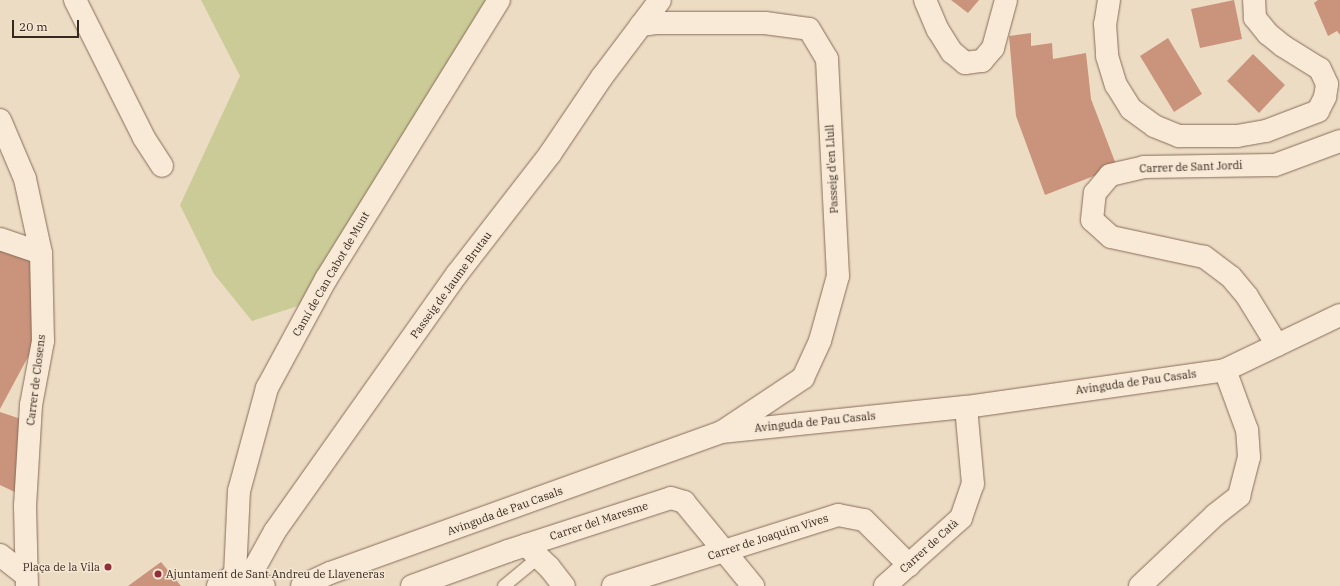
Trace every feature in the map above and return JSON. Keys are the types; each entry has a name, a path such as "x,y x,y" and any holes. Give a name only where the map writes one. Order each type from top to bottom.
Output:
{"street":[{"path":"75,0 144,138 162,166"},
{"name":"Camí de Can Cabot de Munt","path":"242,581 239,491 267,388 326,279 499,0"},
{"name":"Passeig de Jaume Brutau","path":"242,581 294,502 457,274 550,154 660,0"},
{"path":"925,0 938,30 952,52 965,63 982,61 993,48 1006,0"},
{"path":"1109,0 1105,24 1107,56 1116,86 1130,109 1154,126 1179,136 1237,136 1266,131 1318,111 1325,97 1327,84 1320,69 1283,46 1268,34 1255,18 1254,0"},
{"name":"Passeig d'en Llull","path":"641,25 765,23 809,30 827,58 838,276 820,341 803,378 722,432"},
{"name":"Carrer de Closens","path":"0,120 25,179 41,254 42,341 31,405 25,506 27,581"},
{"name":"Carrer de Sant Jordi","path":"1277,345 1247,296 1231,277 1204,257 1111,237 1092,220 1095,193 1110,175 1144,167 1274,165 1340,141"},
{"path":"0,239 41,254"},
{"name":"Avinguda de Pau Casals","path":"302,586 330,573 722,432 966,407 1225,370 1340,315"},
{"path":"1140,586 1215,515 1239,496 1249,457 1247,430 1225,370"},
{"name":"Carrer de Catà","path":"885,586 961,518 973,484 966,407"},
{"name":"Carrer del Maresme","path":"412,586 532,551 671,498 684,502 753,586"},
{"name":"Carrer de Joaquim Vives","path":"613,586 838,514 864,520 909,565"},
{"path":"532,551 564,586"},
{"path":"0,555 27,581"}],"lane":[{"path":"504,586 532,551"}],"green space":[{"path":"201,0 501,0 346,241 298,306 252,321 214,274 180,205 240,76"}],"building":[{"path":"951,0 979,0 968,13"},
{"path":"1234,0 1242,39 1200,48 1191,9"},
{"path":"1318,0 1340,0 1340,35 1337,31 1328,36 1314,3"},
{"path":"1031,33 1031,46 1052,43 1053,59 1086,53 1091,99 1117,167 1045,195 1016,116 1009,36"},
{"path":"1168,38 1202,94 1174,112 1140,56"},
{"path":"1253,54 1285,85 1259,113 1227,81"},
{"path":"0,248 30,258 32,315 36,342 0,409"},
{"path":"0,412 24,420 19,494 0,485"},
{"name":"Ajuntament de Sant Andreu de Llaveneras","path":"161,562 181,586 128,586"}],"place":[{"name":"Plaça de la Vila","path":"108,567"},
{"name":"Ajuntament de Sant Andreu de Llaveneras","path":"158,574"}]}
